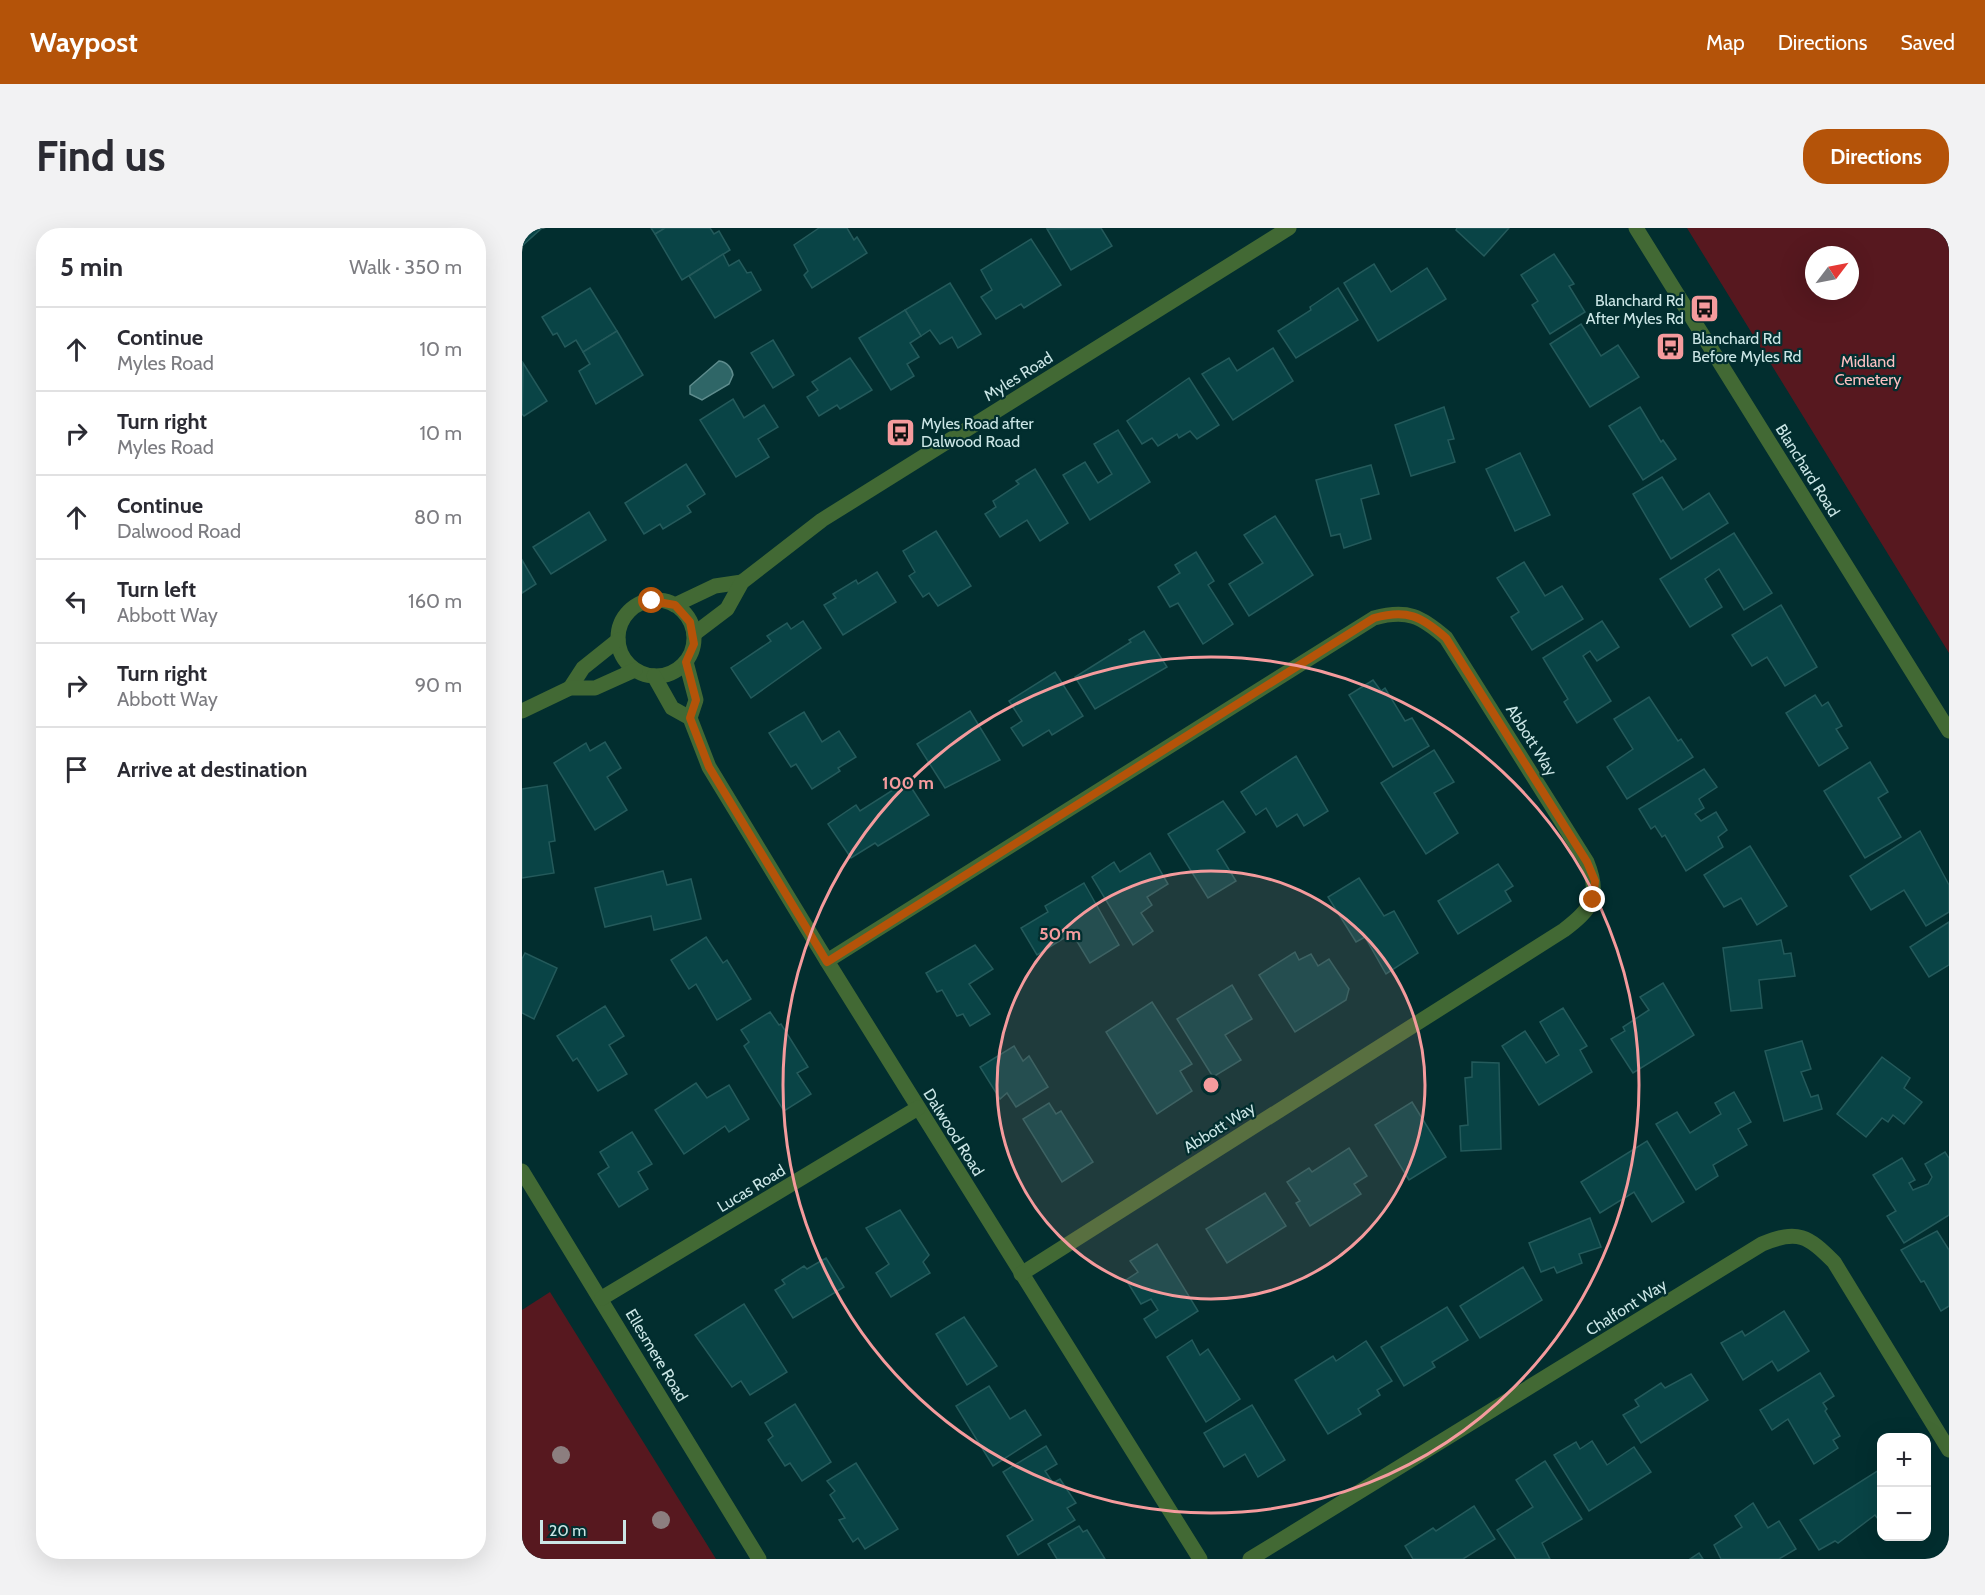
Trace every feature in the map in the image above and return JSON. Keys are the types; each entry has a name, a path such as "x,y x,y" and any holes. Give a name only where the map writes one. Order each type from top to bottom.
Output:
{"street":[{"name":"Myles Road","path":"694,634 728,609 742,582 822,520 1289,228"},
{"name":"Blanchard Road","path":"1635,228 1949,731"},
{"name":"Myles Road","path":"675,605 715,586 742,582"},
{"path":"664,601 675,605 690,622 694,634 691,653 686,662 666,675 654,676 635,670 620,651 618,640 624,618 641,603 664,601"},
{"name":"Abbott Way","path":"827,962 1374,618 1393,613 1411,614 1429,623 1446,638 1587,862 1595,881 1593,900 1581,917 1564,930 1021,1274"},
{"path":"570,688 583,668 618,640"},
{"name":"Dalwood Road","path":"686,662 696,700 690,718 709,767 827,962 1200,1559"},
{"path":"522,711 570,688 596,688 635,670"},
{"name":"Dalwood Road","path":"654,676 672,708 690,718"},
{"name":"Lucas Road","path":"602,1298 918,1108"},
{"name":"Ellesmere Road","path":"522,1171 602,1298 759,1559"},
{"name":"Chalfont Way","path":"1250,1559 1762,1244 1782,1236 1800,1235 1817,1245 1834,1262 1949,1450"}],"green space":[{"name":"Midland Cemetery","path":"1687,228 1949,228 1949,653"},
{"path":"550,1292 716,1559 522,1559 522,1310"}],"water":[{"path":"719,361 727,364 732,370 733,375 729,384 702,400 690,394 690,386"}],"building":[{"path":"522,228 542,228 522,246"},
{"path":"651,228 665,228 655,234"},
{"path":"665,228 710,228 714,234 719,231 730,250 682,280 655,234"},
{"path":"819,228 847,228 854,240 857,237 867,253 812,288 804,275 808,271 794,245"},
{"path":"1101,228 1112,246 1071,270 1047,229"},
{"path":"1457,228 1509,228 1484,256 1456,230"},
{"path":"1031,239 1061,285 1024,308 1021,304 996,319 981,297 992,290 981,270"},
{"path":"723,254 729,266 739,260 747,273 751,272 761,290 715,318 689,276"},
{"path":"1554,254 1574,284 1569,286 1585,312 1550,334 1532,305 1538,301 1521,275"},
{"path":"1374,264 1391,292 1427,268 1446,299 1378,341 1344,283"},
{"path":"950,283 981,334 958,348 952,337 940,344 930,330 921,336 905,310"},
{"path":"590,288 617,331 583,352 576,340 565,347 557,333 553,335 542,317"},
{"path":"1338,288 1358,320 1296,358 1278,331 1311,310 1310,307"},
{"path":"905,310 921,336 910,343 919,357 907,364 914,376 891,390 859,338"},
{"path":"1581,324 1601,356 1618,345 1639,377 1590,407 1550,344"},
{"path":"617,331 643,375 596,404 579,371 590,364 583,352"},
{"path":"773,340 794,375 773,388 751,353"},
{"path":"1273,348 1293,381 1233,420 1202,374 1229,358 1237,371"},
{"path":"850,358 872,390 840,409 837,405 819,416 807,397 818,390 812,382"},
{"path":"523,363 547,401 524,416 522,414"},
{"path":"1189,378 1219,425 1197,439 1190,431 1179,438 1177,434 1158,446 1152,438 1142,444 1127,421"},
{"path":"733,399 744,418 764,405 778,427 758,439 769,457 736,477 700,420"},
{"path":"1444,407 1454,439 1448,440 1455,462 1411,476 1395,425"},
{"path":"1640,407 1661,442 1663,440 1676,459 1643,480 1609,426"},
{"path":"1118,430 1150,482 1090,520 1063,475 1085,462 1098,483 1112,474 1094,444"},
{"path":"1520,453 1550,515 1515,531 1486,469"},
{"path":"686,464 705,494 687,506 691,512 663,529 660,524 644,534 625,503"},
{"path":"1371,465 1379,494 1361,499 1371,539 1344,548 1340,534 1331,536 1316,480"},
{"path":"1035,469 1068,523 1040,541 1027,520 1000,537 985,514 996,507 993,501 1019,484 1016,481"},
{"path":"1662,477 1683,510 1709,493 1728,523 1671,559 1633,494"},
{"path":"589,512 606,540 551,574 533,547"},
{"path":"1275,516 1313,575 1249,616 1229,584 1263,563 1244,535"},
{"path":"936,531 971,586 938,606 929,593 923,597 909,576 915,572 903,551"},
{"path":"1734,533 1772,593 1744,610 1719,569 1705,579 1722,607 1690,627 1660,579"},
{"path":"1196,552 1214,581 1208,585 1233,624 1203,644 1178,603 1170,607 1158,587 1180,573 1175,565"},
{"path":"522,560 536,584 522,593"},
{"path":"1524,562 1545,596 1562,586 1583,619 1532,650 1511,617 1519,612 1497,578"},
{"path":"877,572 896,602 843,635 824,605 836,598 833,594 856,580 858,584"},
{"path":"1781,605 1817,667 1785,686 1767,657 1752,666 1732,635"},
{"path":"803,621 821,648 751,698 731,668 771,641 767,636 787,623 791,629"},
{"path":"1602,621 1619,647 1597,661 1590,651 1583,656 1611,701 1577,723 1564,702 1568,699 1543,658"},
{"path":"1144,631 1167,667 1095,709 1075,677 1131,642 1129,640"},
{"path":"1055,672 1083,716 1052,735 1049,730 1023,746 1011,728 1022,721 1009,701"},
{"path":"1373,680 1381,691 1385,688 1405,721 1412,718 1429,746 1393,767 1349,695"},
{"path":"1815,695 1822,706 1828,702 1842,726 1836,729 1848,748 1819,766 1786,713"},
{"path":"1649,697 1678,741 1681,739 1693,757 1627,799 1607,767 1633,749 1614,719"},
{"path":"970,711 1000,760 945,788 917,744"},
{"path":"804,712 822,742 839,731 856,757 838,768 840,771 812,789 796,764 791,767 769,733"},
{"path":"605,742 621,768 607,777 627,810 595,830 554,763 586,743 590,751"},
{"path":"1434,750 1454,782 1434,793 1458,833 1426,854 1381,783"},
{"path":"1296,756 1328,811 1304,826 1297,814 1277,827 1266,808 1256,815 1241,792"},
{"path":"1870,762 1888,792 1878,798 1901,837 1865,858 1824,791"},
{"path":"1704,769 1717,787 1699,799 1704,808 1695,814 1701,821 1716,812 1727,830 1718,837 1723,847 1686,871 1665,835 1662,837 1655,826 1651,829 1639,809"},
{"path":"907,781 929,815 878,846 875,843 851,858 828,824 856,805 860,811"},
{"path":"547,785 555,841 549,842 554,873 522,878 522,789"},
{"path":"1223,801 1245,832 1217,850 1236,881 1208,898 1168,834"},
{"path":"1920,831 1949,885 1949,912 1926,926 1904,890 1871,910 1850,876"},
{"path":"1750,846 1787,906 1757,925 1741,898 1724,907 1704,875"},
{"path":"1150,853 1168,884 1147,897 1152,905 1141,913 1153,931 1133,945 1092,877 1114,862 1120,872"},
{"path":"1498,864 1513,886 1505,891 1511,901 1458,934 1438,901"},
{"path":"663,871 667,885 691,879 701,919 654,930 651,916 605,927 595,888"},
{"path":"1359,878 1384,916 1394,911 1418,953 1386,974 1365,937 1356,942 1328,897"},
{"path":"1084,883 1119,945 1090,963 1072,933 1037,955 1021,928 1048,912 1045,906"},
{"path":"1949,922 1949,965 1929,977 1910,947"},
{"path":"706,937 723,963 727,960 751,999 717,1020 696,984 689,989 671,960"},
{"path":"1781,940 1784,954 1791,953 1795,976 1759,980 1762,1008 1731,1011 1723,948"},
{"path":"975,945 993,969 969,984 990,1014 970,1026 963,1014 957,1016 942,990 937,992 926,973"},
{"path":"1295,952 1299,960 1311,954 1318,966 1329,959 1349,989 1346,1000 1295,1032 1259,975"},
{"path":"525,953 557,968 534,1019 522,1013 522,959"},
{"path":"1663,983 1694,1035 1633,1073 1611,1039 1625,1031 1623,1027 1649,1010 1640,997"},
{"path":"1232,985 1252,1019 1225,1035 1241,1060 1213,1077 1177,1019"},
{"path":"1152,1002 1192,1064 1180,1071 1192,1091 1157,1114 1106,1032"},
{"path":"605,1006 624,1036 609,1045 627,1074 598,1091 577,1058 573,1061 557,1036"},
{"path":"1563,1008 1587,1046 1580,1050 1592,1072 1539,1105 1502,1046 1525,1031 1546,1063 1559,1055 1540,1022"},
{"path":"770,1012 779,1025 781,1024 808,1067 797,1073 811,1094 784,1111 744,1046 749,1042 741,1030"},
{"path":"1802,1041 1811,1069 1801,1072 1811,1097 1818,1095 1822,1109 1784,1121 1765,1051"},
{"path":"1014,1046 1023,1061 1029,1056 1048,1087 1016,1107 1007,1093 1000,1099 980,1067"},
{"path":"1882,1057 1910,1078 1904,1088 1922,1102 1904,1124 1893,1115 1888,1122 1882,1118 1866,1137 1837,1114"},
{"path":"1472,1062 1499,1063 1501,1149 1461,1151 1460,1126 1468,1125 1465,1078 1472,1077"},
{"path":"696,1083 707,1098 729,1085 749,1119 729,1132 725,1126 684,1154 655,1110"},
{"path":"1734,1092 1751,1122 1738,1129 1747,1145 1713,1165 1718,1176 1696,1190 1656,1124 1677,1112 1690,1133 1721,1114 1715,1103"},
{"path":"1412,1102 1446,1157 1409,1180 1375,1125"},
{"path":"1049,1103 1056,1114 1061,1111 1093,1162 1062,1182 1023,1119"},
{"path":"632,1132 652,1164 638,1172 648,1189 619,1207 598,1174 609,1167 600,1152"},
{"path":"1647,1141 1684,1202 1652,1222 1634,1192 1600,1213 1581,1182"},
{"path":"1349,1148 1367,1176 1354,1184 1361,1194 1310,1226 1296,1203 1300,1201 1287,1182 1309,1168 1312,1172"},
{"path":"1945,1152 1949,1158 1949,1215 1904,1243 1887,1216 1896,1211 1873,1175 1902,1158 1915,1180 1909,1183 1913,1190 1928,1184 1932,1177 1925,1164"},
{"path":"1265,1193 1286,1226 1227,1263 1206,1229"},
{"path":"900,1210 929,1255 923,1262 930,1273 891,1297 876,1273 889,1264 866,1228"},
{"path":"1590,1218 1601,1247 1579,1254 1582,1263 1557,1273 1554,1267 1541,1272 1529,1243"},
{"path":"1937,1231 1949,1250 1949,1306 1941,1311 1924,1281 1921,1282 1901,1250"},
{"path":"1157,1244 1198,1311 1156,1338 1144,1319 1158,1310 1151,1299 1141,1304 1126,1280 1138,1272 1130,1261"},
{"path":"826,1258 844,1287 793,1318 775,1290 785,1284 782,1280 804,1266 807,1269"},
{"path":"1523,1267 1542,1300 1480,1338 1460,1306"},
{"path":"744,1304 787,1372 750,1395 741,1381 732,1387 695,1335"},
{"path":"1447,1307 1468,1340 1432,1362 1435,1367 1404,1386 1381,1347"},
{"path":"1784,1311 1809,1351 1778,1371 1772,1361 1743,1380 1721,1343 1742,1331 1745,1336"},
{"path":"964,1317 997,1366 967,1385 936,1334"},
{"path":"1192,1340 1200,1355 1208,1349 1240,1399 1206,1422 1167,1357"},
{"path":"1366,1341 1392,1381 1377,1390 1380,1395 1358,1409 1361,1414 1328,1434 1295,1380 1333,1356 1336,1361"},
{"path":"1820,1373 1834,1396 1823,1403 1827,1409 1825,1411 1840,1436 1833,1440 1838,1448 1814,1464 1788,1419 1772,1430 1760,1410"},
{"path":"1691,1374 1708,1400 1641,1443 1623,1415 1639,1406 1635,1400 1661,1383 1665,1388"},
{"path":"989,1386 1010,1419 1025,1410 1041,1435 993,1466 956,1406"},
{"path":"795,1404 831,1462 802,1481 790,1463 785,1466 768,1440 773,1436 765,1423"},
{"path":"1252,1405 1285,1460 1258,1477 1245,1454 1224,1467 1204,1433"},
{"path":"1592,1441 1607,1465 1634,1447 1651,1472 1589,1511 1554,1455 1576,1442 1580,1449"},
{"path":"1046,1446 1057,1464 1045,1471 1053,1483 1060,1479 1076,1503 1067,1508 1075,1520 1018,1555 1007,1536 1033,1520 1003,1472"},
{"path":"1545,1461 1582,1519 1542,1543 1550,1559 1516,1559 1497,1530 1533,1507 1516,1480"},
{"path":"856,1463 898,1529 865,1549 858,1538 853,1542 839,1520 845,1518 830,1495 835,1491 827,1481"},
{"path":"1877,1471 1877,1518 1875,1515 1838,1543 1835,1541 1819,1550 1800,1520"},
{"path":"1753,1503 1768,1528 1779,1521 1796,1549 1779,1559 1721,1559 1714,1545 1742,1527 1735,1516"},
{"path":"1474,1506 1495,1539 1463,1559 1413,1559 1405,1546 1433,1528 1436,1531"},
{"path":"1079,1526 1083,1532 1087,1530 1105,1559 1057,1559 1048,1544"},
{"path":"1699,1553 1703,1559 1690,1559"}],"place":[{"name":"Blanchard Rd After Myles Rd","path":"1705,309"},
{"name":"Blanchard Rd Before Myles Rd","path":"1671,347"},
{"name":"Myles Road after Dalwood Road","path":"900,432"}],"route":[{"path":"652,601 664,601 675,605 684,612 690,622 694,644 686,662 696,700 690,718 709,767 827,962 1374,618 1393,613 1411,614 1429,623 1446,638 1587,862 1595,881 1593,900"}]}
